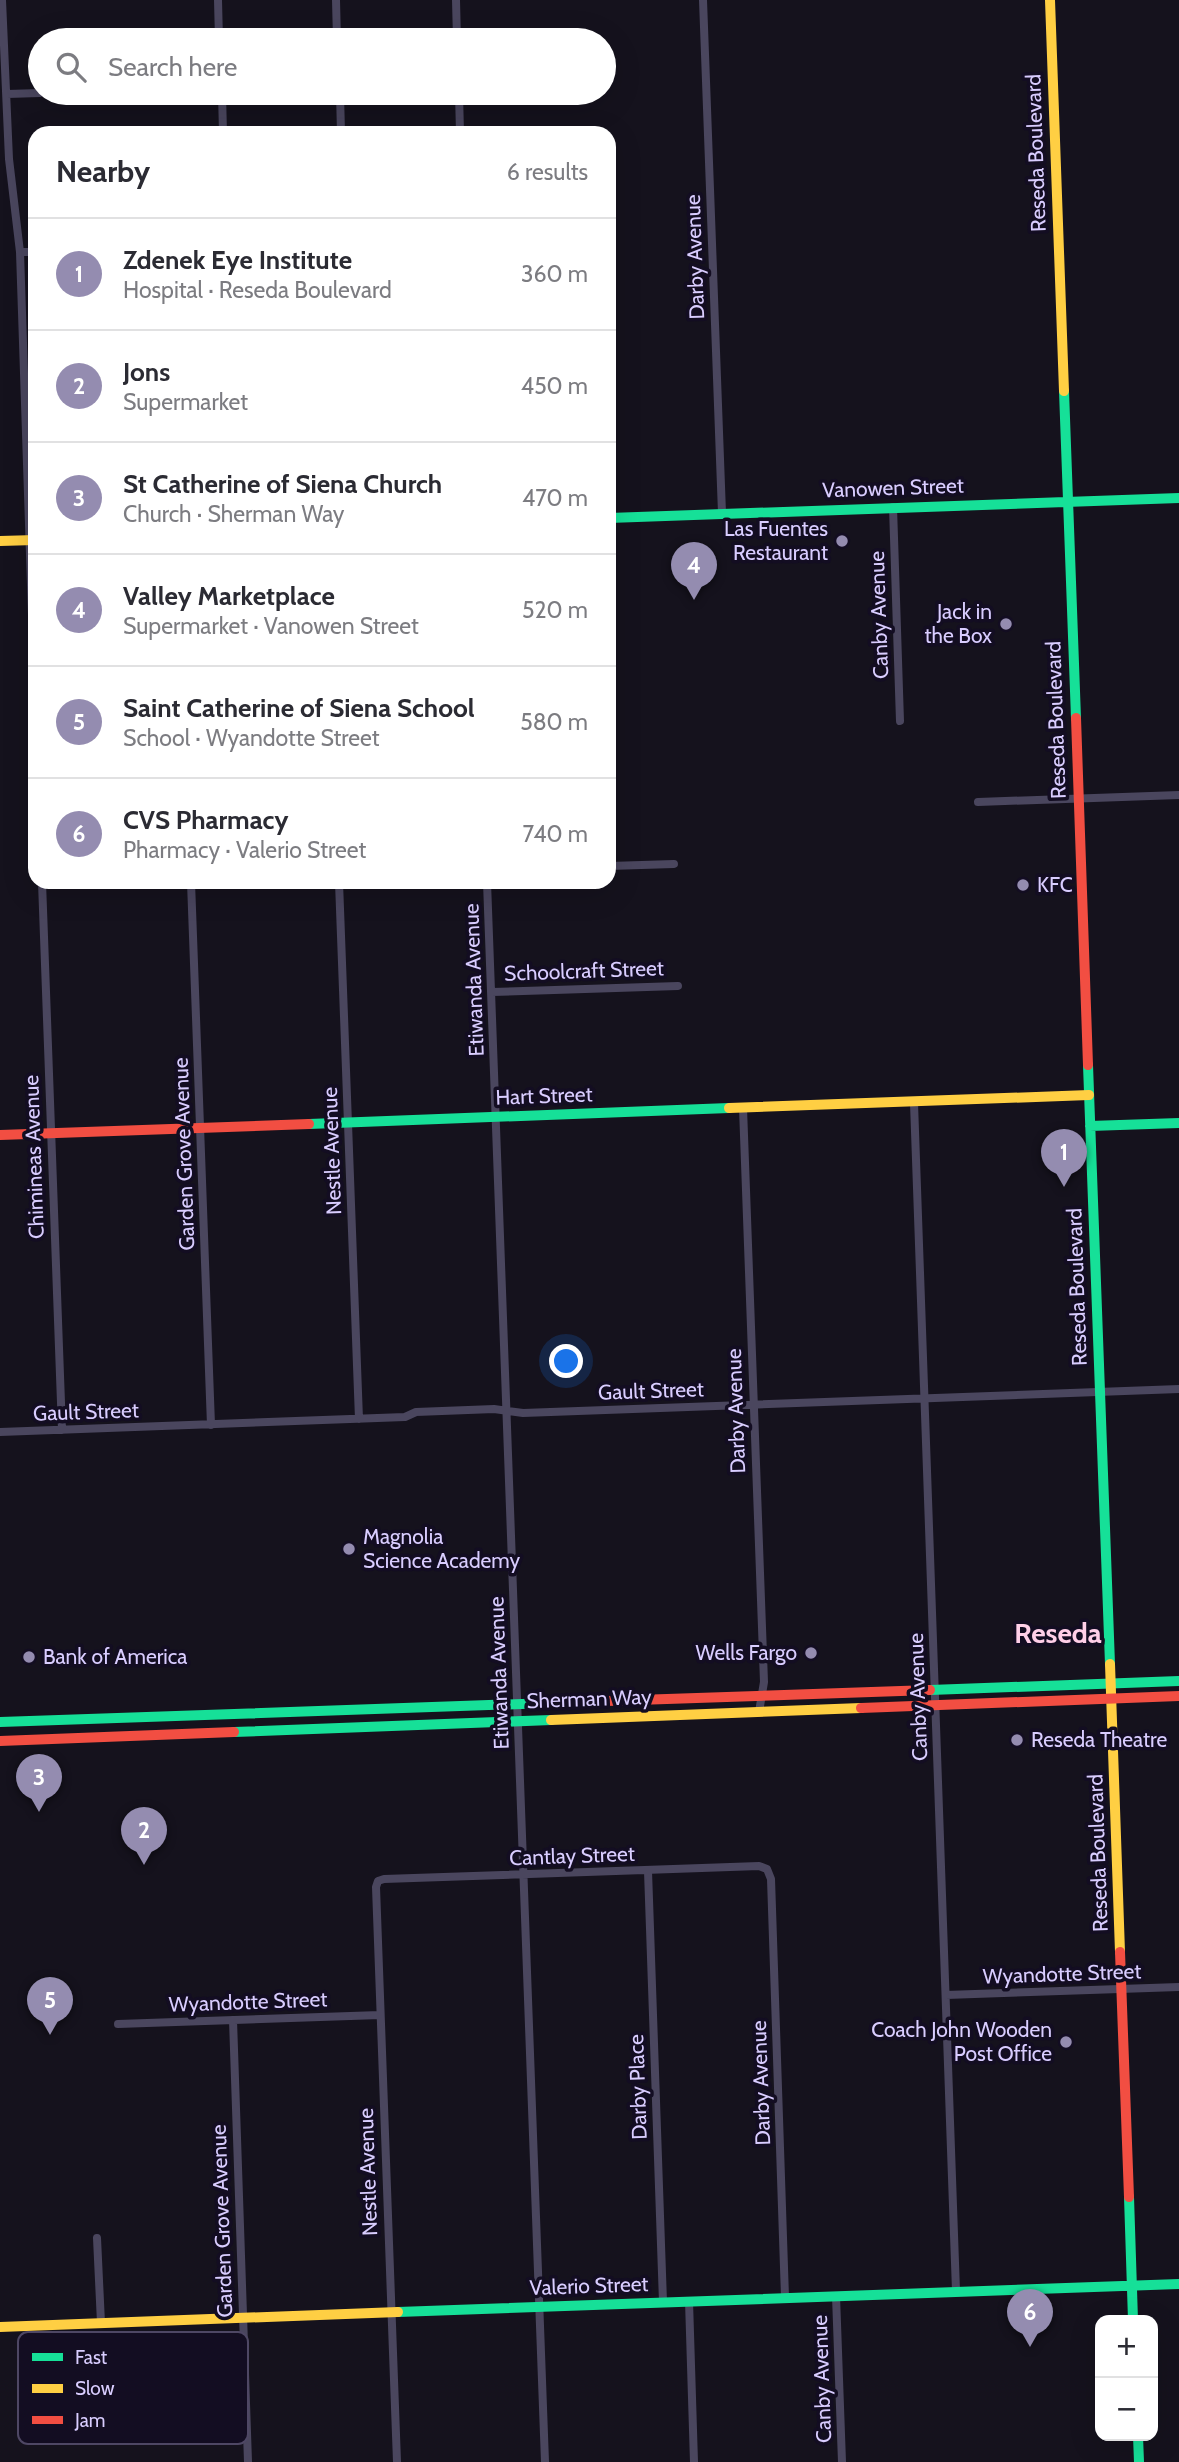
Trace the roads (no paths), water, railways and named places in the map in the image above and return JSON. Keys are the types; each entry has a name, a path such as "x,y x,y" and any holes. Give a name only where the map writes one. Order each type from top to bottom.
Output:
{"main road":[{"name":"Reseda Boulevard","path":"1050,0 1133,2315"},
{"name":"Vanowen Street","path":"616,518 1179,498"},
{"path":"0,541 28,540"},
{"name":"Hart Street","path":"0,1135 1089,1095"},
{"path":"1090,1125 1179,1123"},
{"name":"Sherman Way","path":"0,1722 1179,1681"},
{"name":"Sherman Way","path":"0,1741 1179,1696"},
{"name":"Valerio Street","path":"0,2327 1179,2284"},
{"path":"1138,2441 1139,2462"}],"street":[{"path":"2,0 9,159 20,252 28,455"},
{"path":"218,0 219,28"},
{"path":"335,0 336,28"},
{"path":"456,0 457,28"},
{"name":"Darby Avenue","path":"703,0 722,513"},
{"path":"6,94 28,93"},
{"path":"222,105 223,126"},
{"path":"340,105 341,126"},
{"path":"459,105 460,126"},
{"path":"20,252 28,252"},
{"name":"Canby Avenue","path":"893,507 900,721"},
{"path":"978,802 1179,795"},
{"path":"616,866 674,863"},
{"name":"Chimineas Avenue","path":"42,889 62,1430"},
{"name":"Garden Grove Avenue","path":"191,889 211,1424"},
{"name":"Nestle Avenue","path":"339,889 359,1419"},
{"name":"Etiwanda Avenue","path":"487,889 545,2462"},
{"name":"Schoolcraft Street","path":"492,992 678,986"},
{"name":"Canby Avenue","path":"914,1102 956,2291"},
{"name":"Darby Avenue","path":"743,1108 763,1696 760,1712"},
{"name":"Gault Street","path":"0,1432 405,1417 416,1412 494,1409 534,1413 1179,1390"},
{"name":"Cantlay Street","path":"378,1881 760,1866 767,1869"},
{"name":"Darby Avenue","path":"767,1869 771,1879 785,2297"},
{"name":"Darby Place","path":"648,1871 663,2302"},
{"name":"Nestle Avenue","path":"378,1881 380,2015 397,2462"},
{"name":"Wyandotte Street","path":"946,1995 1179,1987"},
{"name":"Wyandotte Street","path":"118,2024 380,2015"},
{"name":"Garden Grove Avenue","path":"233,2020 243,2332"},
{"path":"97,2238 101,2323"},
{"name":"Canby Avenue","path":"836,2296 842,2462"},
{"path":"689,2301 694,2462"},
{"name":"Garden Grove Avenue","path":"247,2444 248,2462"}],"place":[{"name":"Las Fuentes Restaurant","path":"842,541"},
{"name":"Valley Marketplace","path":"694,600"},
{"name":"Jack in the Box","path":"1006,624"},
{"name":"KFC","path":"1023,885"},
{"name":"Zdenek Eye Institute","path":"1064,1187"},
{"name":"Magnolia Science Academy","path":"349,1549"},
{"name":"Wells Fargo","path":"811,1653"},
{"name":"Bank of America","path":"29,1657"},
{"name":"Reseda Theatre","path":"1017,1740"},
{"name":"St Catherine of Siena Church","path":"39,1812"},
{"name":"Jons","path":"144,1865"},
{"name":"Saint Catherine of Siena School","path":"50,2035"},
{"name":"Coach John Wooden Post Office","path":"1066,2042"},
{"name":"CVS Pharmacy","path":"1030,2347"}],"district":[{"name":"Reseda","path":"1058,1633"}]}
